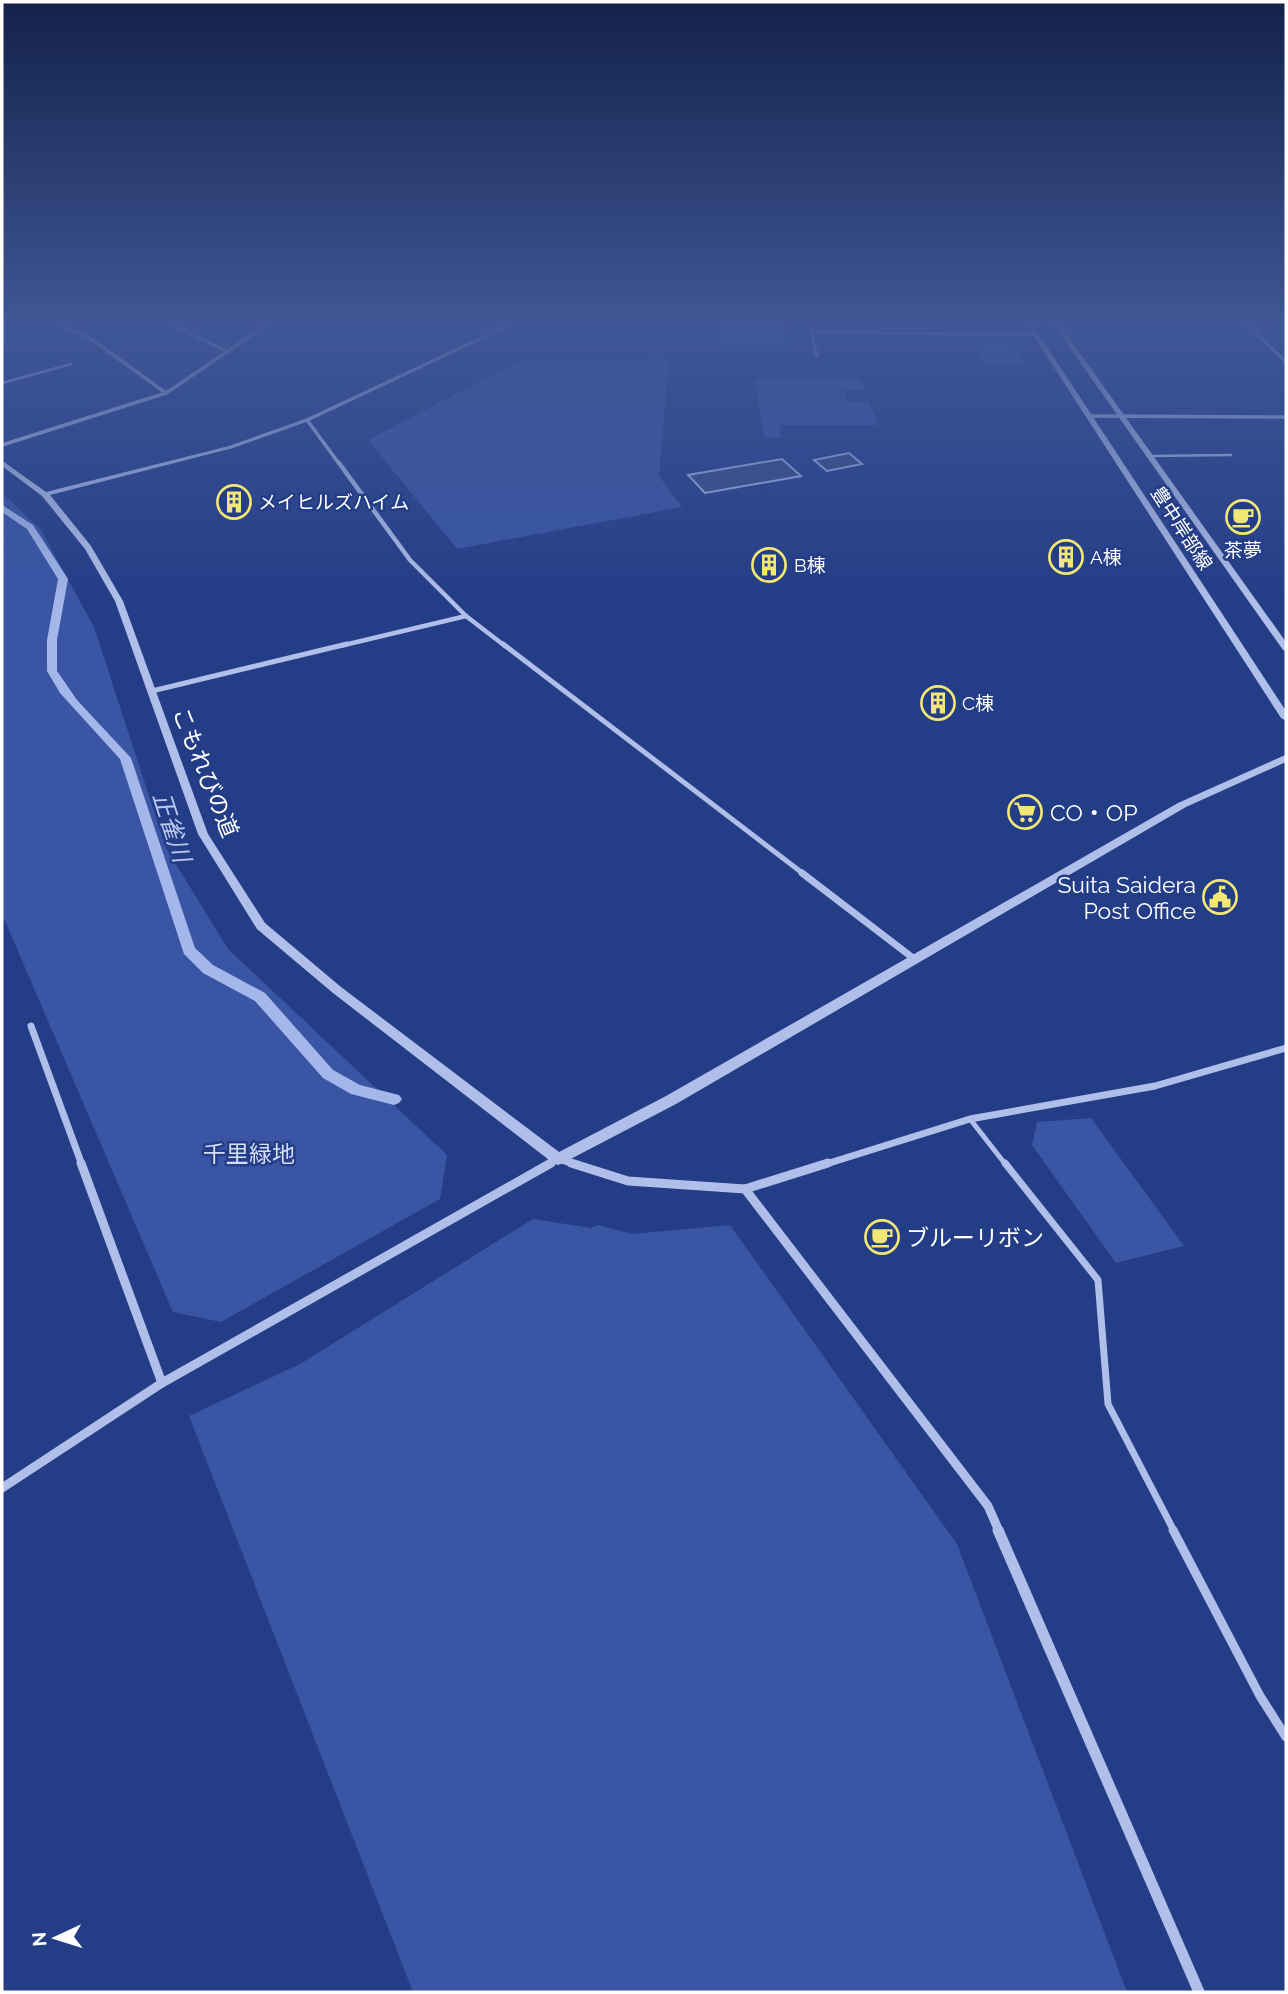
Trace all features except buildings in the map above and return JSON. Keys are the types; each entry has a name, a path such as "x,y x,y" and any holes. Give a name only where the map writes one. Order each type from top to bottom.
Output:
{"street":[{"path":"2,445 100,414"},
{"path":"45,494 231,447 320,414"},
{"path":"1091,416 1286,417"},
{"name":"豊中岸部線","path":"1091,416 1286,718"},
{"name":"豊中岸部線","path":"1119,416 1286,648"},
{"path":"307,420 411,561 466,616 913,958"},
{"name":"こもれびの道","path":"2,463 45,494 88,548 119,601 203,834 261,926 337,990 558,1159"},
{"path":"152,691 466,616"},
{"path":"2,1488 162,1383 558,1159 671,1100 1182,805 1286,758"},
{"path":"31,1026 162,1383"},
{"path":"558,1159 628,1181 746,1189 970,1119 1155,1086 1286,1048"},
{"path":"746,1189 988,1506 1199,1992"}],"lane":[{"path":"1148,456 1231,456"},
{"path":"970,1119 1098,1280 1108,1404 1260,1696 1286,1737"}],"green space":[{"path":"418,414 664,414 659,476 682,507 457,549 368,440"},
{"path":"761,414 874,414 878,425 779,425 781,438 765,438"},
{"name":"千里緑地","path":"2,493 41,530 94,627 166,848 228,949 447,1155 440,1199 221,1322 173,1312 2,914"},
{"path":"1091,1118 1184,1246 1116,1263 1032,1145 1037,1122"},
{"path":"533,1219 591,1228 598,1225 632,1234 730,1225 957,1544 1127,1992 413,1992 189,1416 300,1364"}],"shaded area":[{"path":"849,453 862,464 827,471 814,460"},
{"path":"782,459 801,476 705,493 688,475"}],"waterway":[{"name":"正雀川","path":"2,508 30,527 63,579 52,640 52,671 74,702 125,758 189,950 208,969 260,997 328,1074 356,1090 394,1099"}],"place":[{"name":"メイヒルズハイム","path":"234,502"},
{"name":"茶夢","path":"1243,517"},
{"name":"A棟","path":"1066,557"},
{"name":"B棟","path":"769,565"},
{"name":"C棟","path":"938,703"},
{"name":"CO・OP","path":"1025,812"},
{"name":"Suita Saidera Post Office","path":"1220,897"},
{"name":"ブルーリボン","path":"882,1237"}]}
